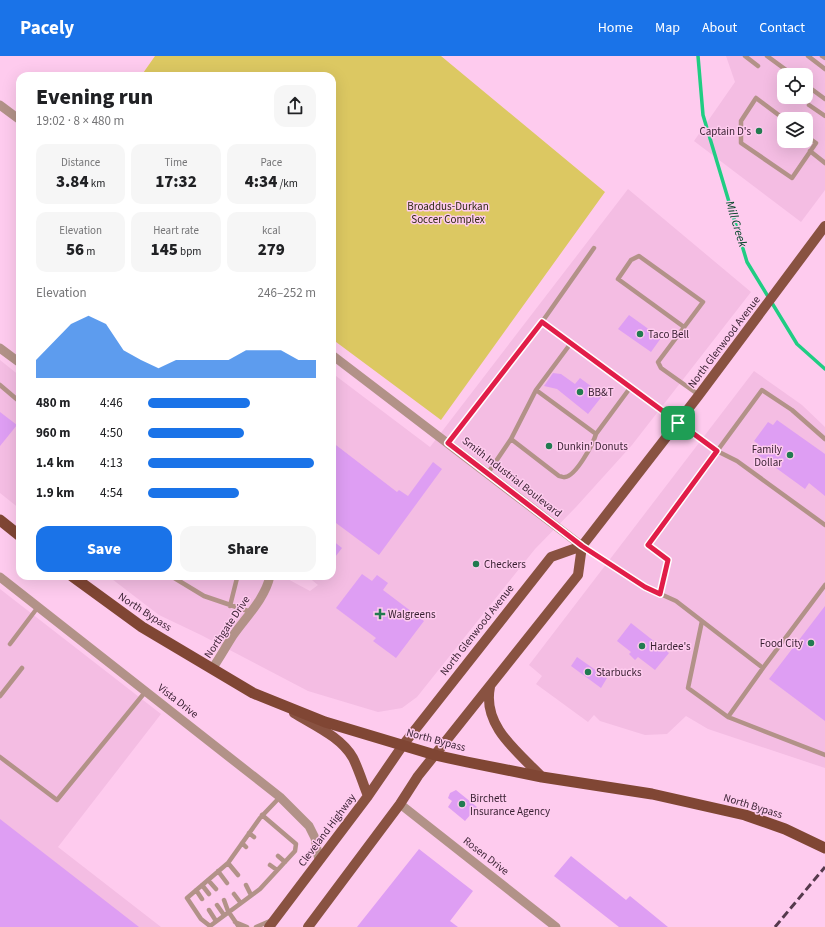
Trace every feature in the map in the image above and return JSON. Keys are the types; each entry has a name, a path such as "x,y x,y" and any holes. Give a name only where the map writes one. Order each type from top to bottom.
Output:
{"highway":[{"path":"0,520 16,533"},
{"name":"North Bypass","path":"77,580 142,627 253,693 325,722 435,755 542,777 659,796 745,815 785,829 825,848"}],"main road":[{"name":"North Glenwood Avenue","path":"403,745 551,557 582,546 678,423 825,226"},
{"path":"308,927 400,804 418,776 578,575 582,546"},
{"path":"490,686 488,697 490,716 502,736 542,777"},
{"path":"277,703 329,734 342,744 353,759 368,796"},
{"name":"Cleveland Highway","path":"269,927 368,796 403,745"}],"street":[{"path":"0,105 16,117"},
{"path":"0,349 16,360"},
{"name":"Smith Industrial Boulevard","path":"336,357 582,546"},
{"name":"Vista Drive","path":"0,576 280,797 309,826 315,838 319,861"},
{"name":"Northgate Drive","path":"212,669 251,612 268,585 269,580"},
{"name":"Rosen Drive","path":"400,804 556,927"}],"lane":[{"path":"745,56 758,66"},
{"path":"767,56 783,68"},
{"path":"808,56 825,69"},
{"path":"813,90 825,99"},
{"path":"777,114 756,98 741,121 741,143 792,178 812,148"},
{"path":"809,105 825,116"},
{"path":"810,151 825,163"},
{"path":"448,443 542,322 594,248"},
{"path":"684,327 618,280 632,260 639,256 704,302 658,362 661,368 699,395"},
{"path":"542,322 717,451 737,461 825,525"},
{"path":"488,473 511,439 536,390 571,343"},
{"path":"0,385 16,399"},
{"path":"511,439 559,476 564,478 570,475 587,453 596,434 630,388"},
{"path":"536,390 596,434"},
{"path":"660,594 668,560 648,545 762,390 792,410 825,439"},
{"path":"582,546 645,587 676,601 763,668"},
{"path":"178,580 204,596 251,612"},
{"path":"230,606 236,580"},
{"path":"728,717 825,585"},
{"path":"10,644 38,607"},
{"path":"702,621 688,688 728,717 825,755"},
{"path":"0,696 22,668"},
{"path":"0,756 57,800 146,691"},
{"path":"262,815 296,844 296,851 260,889 240,902 210,926 200,919 187,898 228,863 262,815 280,797"},
{"path":"249,833 254,837"},
{"path":"242,843 246,847"},
{"path":"278,856 285,862"},
{"path":"228,863 238,874"},
{"path":"270,865 277,870"},
{"path":"218,871 227,883"},
{"path":"208,880 216,889"},
{"path":"202,885 209,894"},
{"path":"246,885 251,894"},
{"path":"196,890 202,899"},
{"path":"234,894 240,902"},
{"path":"224,900 228,912 239,927"},
{"path":"217,904 224,915"},
{"path":"209,910 216,921"},
{"path":"256,927 266,924 276,917"},
{"path":"235,922 247,927"}],"shaded area":[{"path":"726,56 825,56 825,190 801,222 694,141 735,82"},
{"path":"628,189 751,292 632,445 576,507 535,549 417,697 402,708 378,712 308,691 201,635 159,615 113,580 289,580 310,591 318,585 312,580 336,580 336,376 430,447"},
{"path":"0,360 16,373 16,506 0,493"},
{"path":"754,371 802,405 825,427 825,768 708,729 686,716 667,734 645,735 600,721 594,715 588,722 536,684 542,676 529,665"},
{"path":"0,589 161,714 58,847 161,927 0,927"}],"green space":[{"name":"Broaddus-Durkan Soccer Complex","path":"155,56 441,56 605,192 441,420 336,342 336,72 144,72"}],"building":[{"name":"Taco Bell","path":"629,315 661,338 651,352 618,329"},
{"name":"BB&T","path":"553,373 561,374 575,384 580,378 603,395 588,414 557,389 544,386"},
{"path":"0,412 16,424 16,426 0,446"},
{"path":"777,420 825,454 825,496 809,483 805,489 754,452 759,445 754,441 768,422 773,425"},
{"path":"336,445 397,492 399,490 408,496 433,462 442,469 379,555 336,523"},
{"path":"336,543 342,548 336,556"},
{"name":"Walgreens","path":"362,574 372,581 377,575 388,583 383,590 424,621 396,658 373,641 376,638 336,608"},
{"name":"Food City","path":"825,606 825,721 769,679"},
{"name":"Hardee's","path":"631,623 669,653 655,670 638,657 635,660 629,654 631,652 617,641"},
{"name":"Starbucks","path":"577,657 607,678 601,688 571,666"},
{"name":"Birchett Insurance Agency","path":"456,790 477,807 465,821 448,807 452,801 448,798 450,793"},
{"path":"0,819 139,927 0,927"},
{"path":"419,849 473,891 450,921 458,927 357,927"},
{"path":"571,856 626,900 630,896 668,927 619,927 554,876"}],"waterway":[{"name":"Mill Creek","path":"698,56 703,115 747,262 797,344 825,369"}],"railway":[{"path":"775,927 825,867"}],"place":[{"name":"Captain D's","path":"759,131"},
{"name":"Taco Bell","path":"640,334"},
{"name":"BB&T","path":"580,392"},
{"name":"Dunkin' Donuts","path":"549,446"},
{"name":"Family Dollar","path":"790,455"},
{"name":"Checkers","path":"476,564"},
{"name":"Walgreens","path":"380,614"},
{"name":"Food City","path":"811,643"},
{"name":"Hardee's","path":"642,646"},
{"name":"Starbucks","path":"588,672"},
{"name":"Birchett Insurance Agency","path":"462,804"}],"route":[{"path":"542,322 678,423 717,451 648,545 668,560 660,594 645,587 582,546 448,443 542,322"}]}
